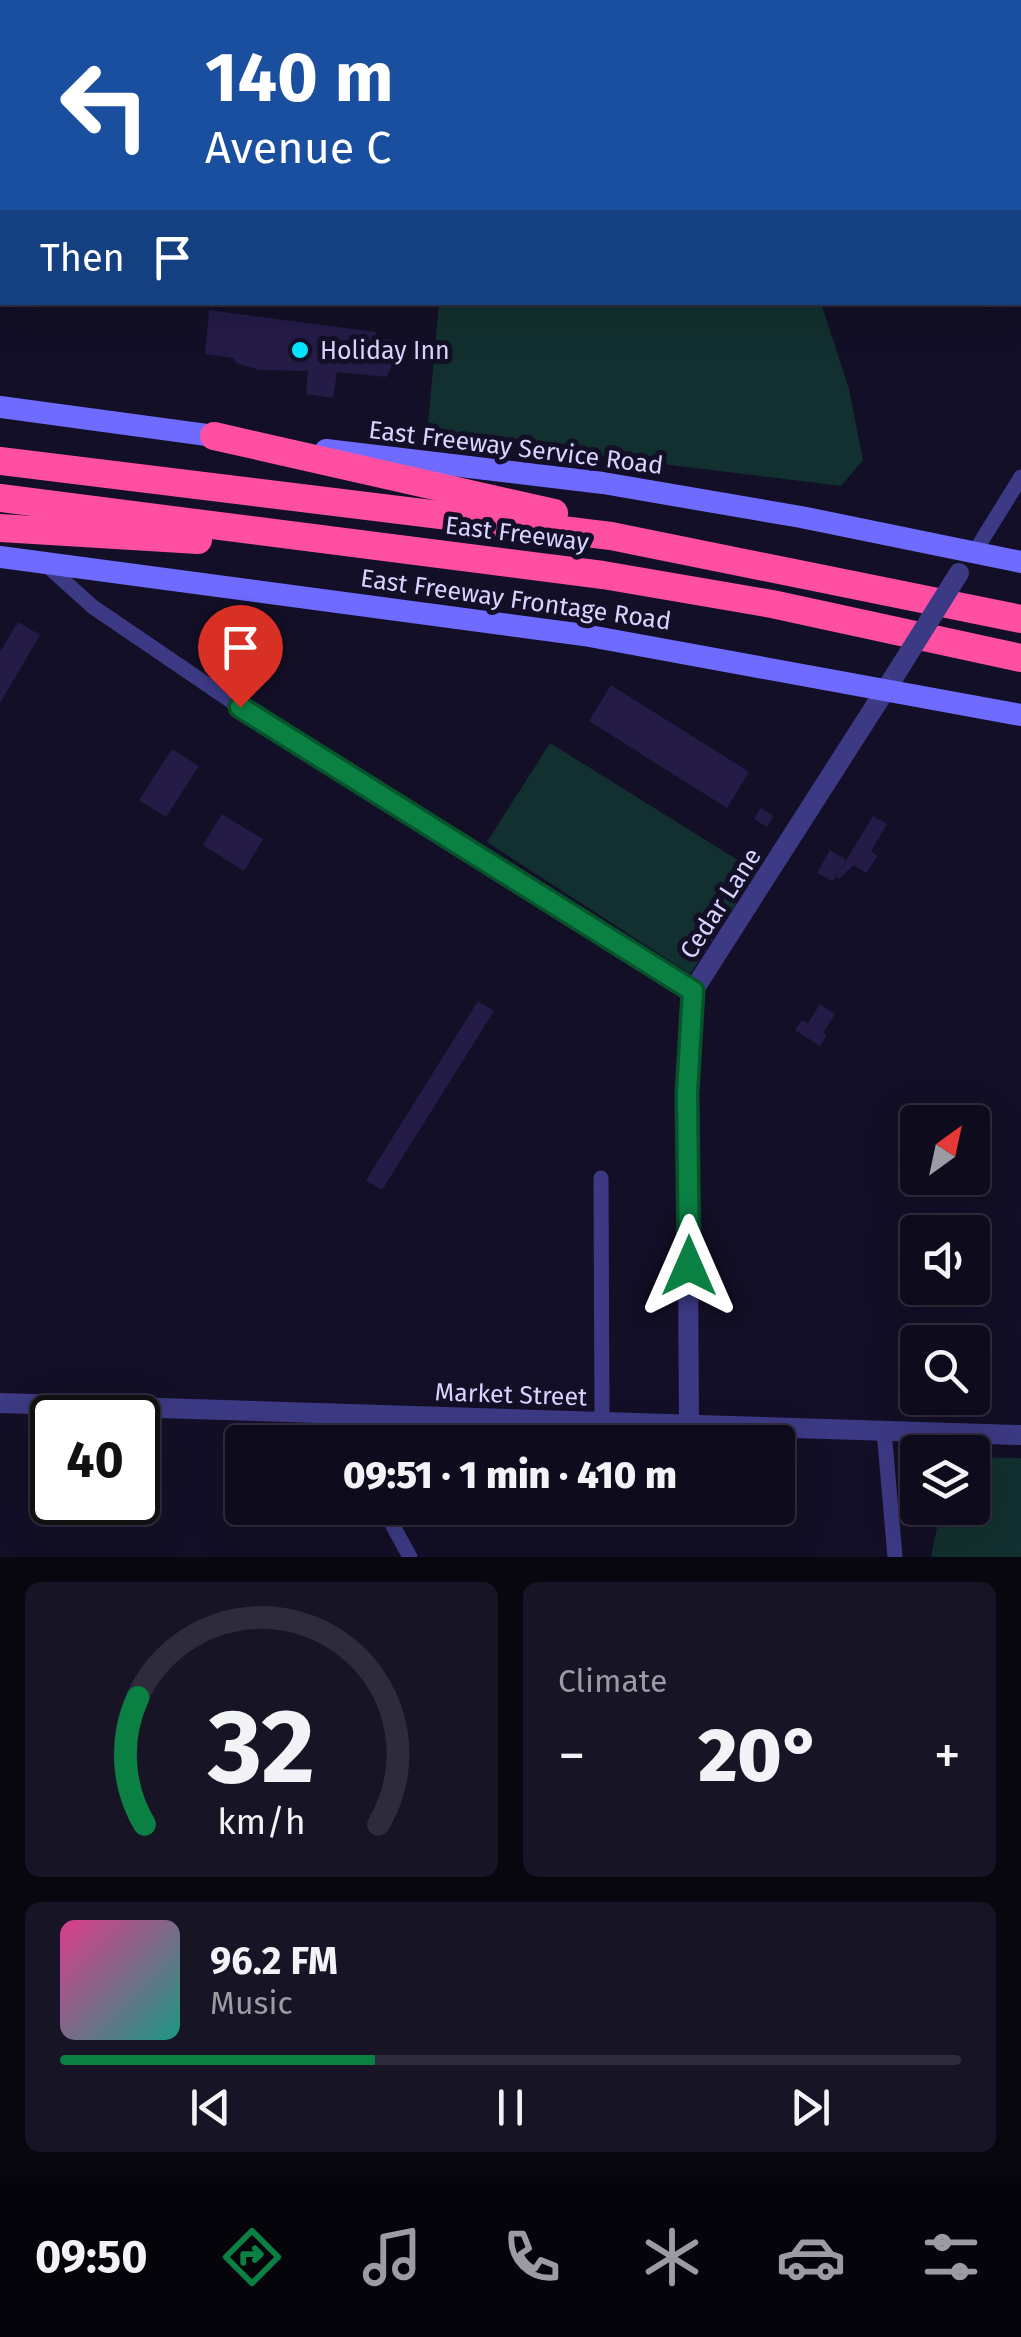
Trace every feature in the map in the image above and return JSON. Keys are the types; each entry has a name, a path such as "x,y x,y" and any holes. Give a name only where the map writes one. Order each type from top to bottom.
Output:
{"highway":[{"path":"214,436 563,515 611,536"},
{"name":"East Freeway","path":"0,461 611,536 1021,619"},
{"name":"East Freeway","path":"0,498 691,589 1021,658"},
{"path":"0,528 414,550"}],"main road":[{"name":"East Freeway Service Road","path":"0,407 603,483 802,517 1021,562"},
{"name":"East Freeway Frontage Road","path":"0,556 584,635 1021,715"}],"street":[{"name":"Cedar Lane","path":"689,1424 687,1093 693,991 1021,477"},
{"path":"44,562 93,608 240,707 693,991"},
{"path":"601,1178 602,1422"},
{"name":"Market Street","path":"0,1403 1021,1434"},
{"path":"400,1425 401,1416"},
{"path":"884,1430 895,1557"},
{"path":"394,1525 410,1557"}],"green space":[{"path":"439,305 822,305 849,389 863,460 841,486 427,435"},
{"path":"550,743 757,872 690,974 487,842"},
{"path":"990,1457 1021,1458 1021,1557 931,1557 938,1525 990,1525"}],"building":[{"name":"Holiday Inn","path":"209,310 376,332 376,338 393,340 395,360 386,377 337,372 333,398 306,394 308,371 259,370 236,363 234,358 205,354"},
{"path":"18,622 40,635 0,703 0,652"},
{"path":"611,685 749,772 727,808 589,721"},
{"path":"172,749 199,766 166,817 139,800"},
{"path":"761,808 774,816 767,827 754,819"},
{"path":"222,814 263,839 244,871 203,845"},
{"path":"873,816 887,824 871,851 878,856 866,873 854,865 839,879 836,877"},
{"path":"830,850 846,860 833,881 817,873"},
{"path":"478,1001 494,1011 382,1190 366,1180"},
{"path":"820,1004 835,1014 820,1046 795,1030 802,1020 808,1023"}],"place":[{"name":"Holiday Inn","path":"300,350"}],"route":[{"path":"240,707 693,991 687,1093 689,1266"}]}
